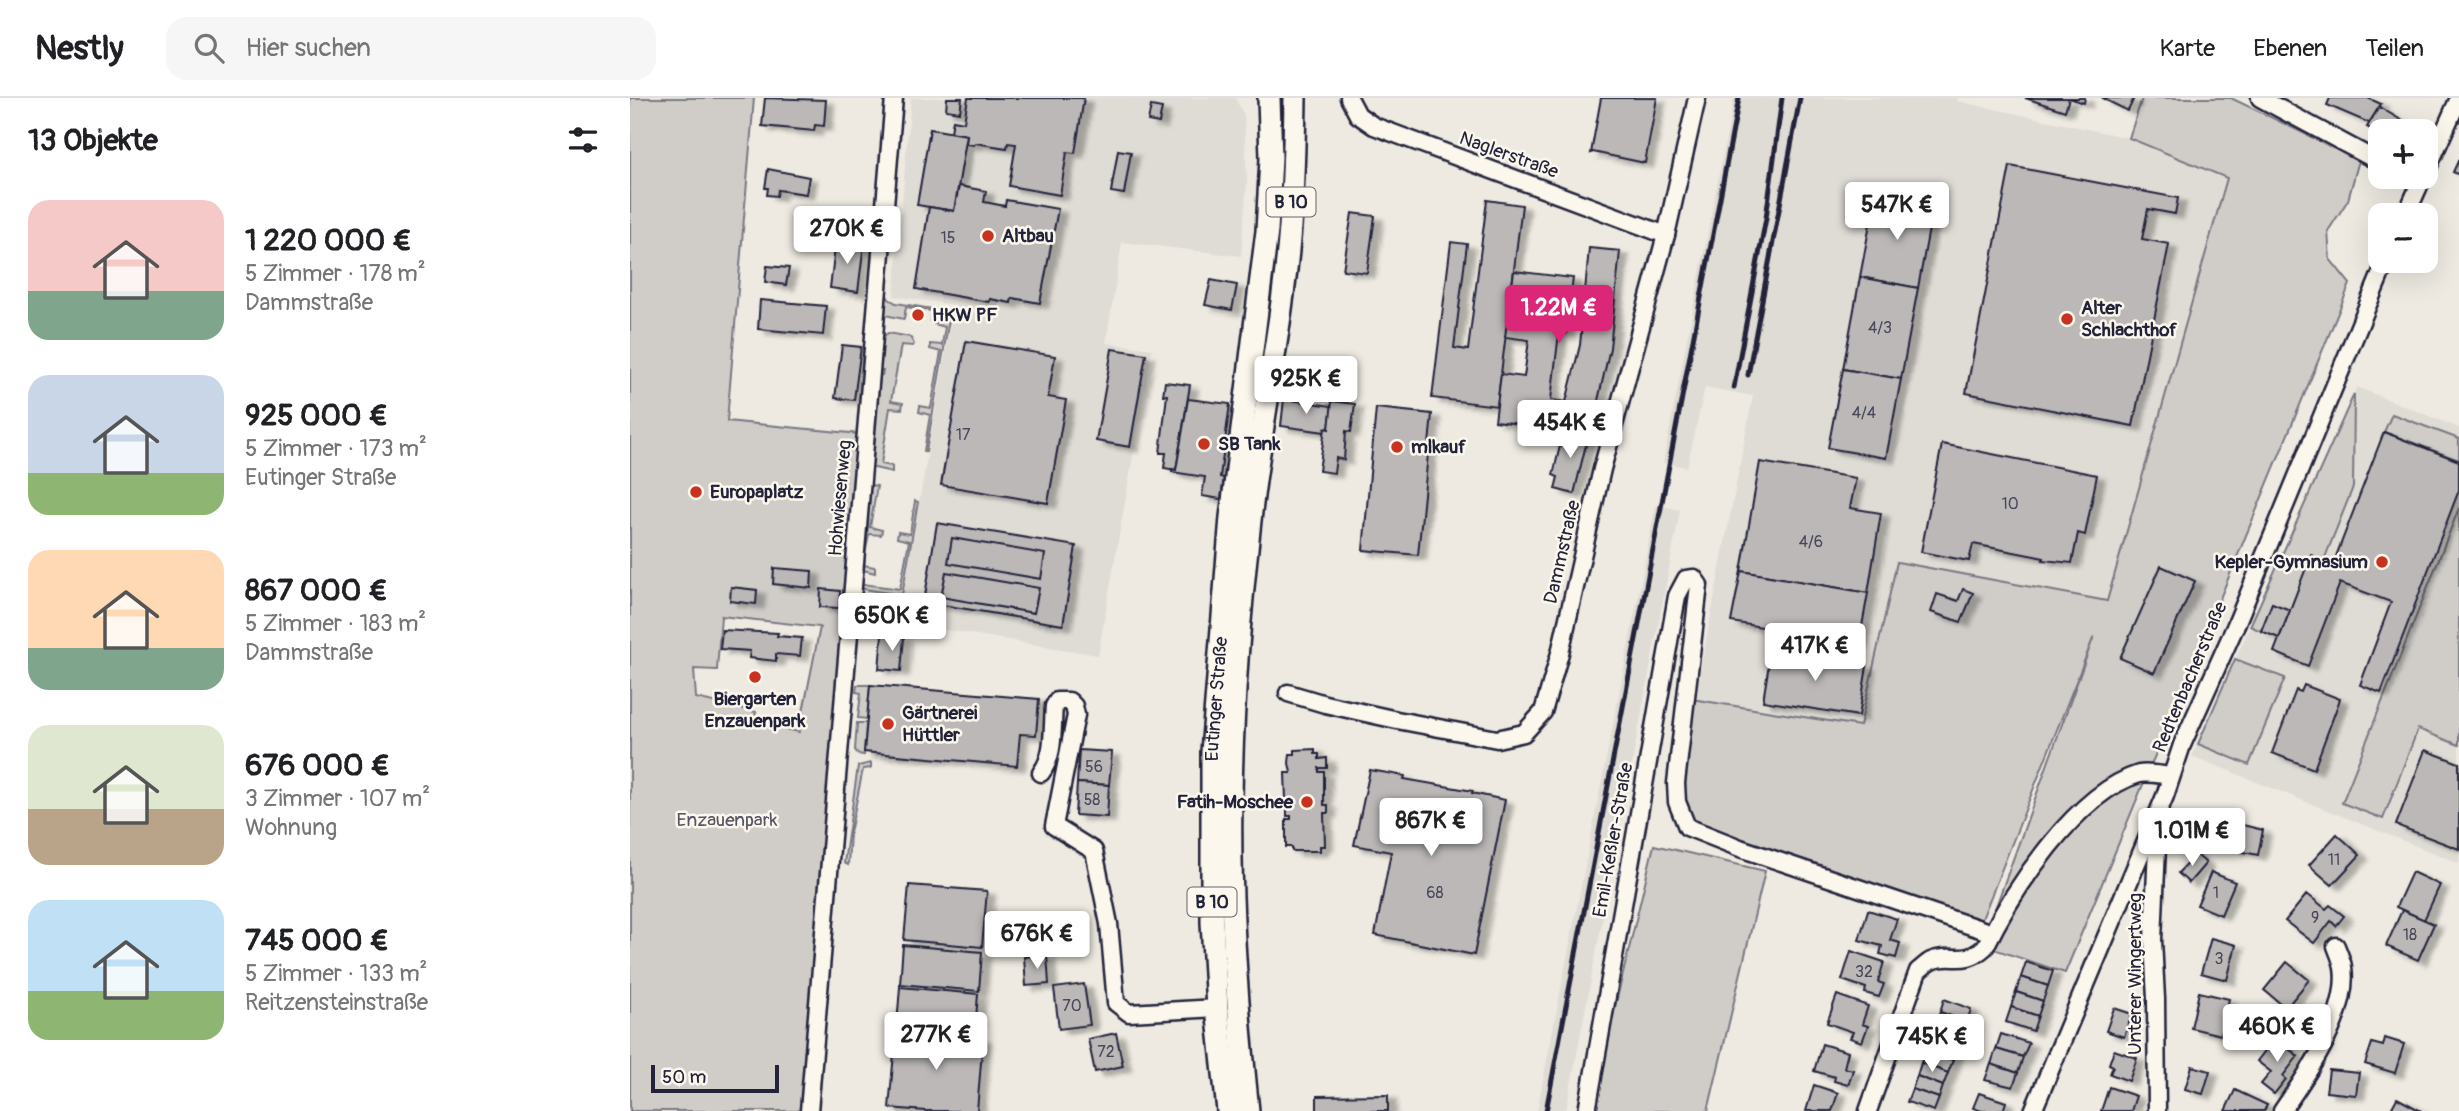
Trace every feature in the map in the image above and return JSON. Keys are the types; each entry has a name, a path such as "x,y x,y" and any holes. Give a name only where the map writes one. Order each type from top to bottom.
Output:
{"main road":[{"name":"Eutinger Straße","path":"1228,1111 1217,1008 1212,922 1212,741 1231,517 1261,289 1270,191 1269,98"},
{"name":"Eutinger Straße","path":"1248,1111 1233,908 1232,746 1249,527 1284,291 1295,98"},
{"path":"1261,289 1284,291"}],"street":[{"name":"Hohwiesenweg","path":"809,1111 894,98"},
{"name":"Naglerstraße","path":"1349,98 1358,115 1374,127 1666,235"},
{"name":"Dammstraße","path":"1288,693 1325,704 1497,739 1515,737 1537,722 1549,698 1602,469 1666,235 1697,98"},
{"path":"2260,98 2368,156"},
{"path":"2438,145 2459,98"},
{"name":"Redtenbacherstraße","path":"2033,1111 2381,273"},
{"name":"Emil-Keßler-Straße","path":"1587,1111 1677,596 1686,579 1693,578 1699,585 1676,783 1677,802 1687,827 1740,848 1992,933"},
{"path":"1041,773 1047,765 1051,749 1054,706 1057,701 1069,701 1074,706 1076,715 1055,826 1094,851 1109,924 1116,1003 1129,1013 1217,1008"},
{"path":"1868,1111 1918,971 1930,961 1945,958 1959,960 1976,955 1985,947 2027,874 2068,824 2106,789 2141,774 2171,776"},
{"name":"Unterer Wingertweg","path":"2157,1111 2157,999 2153,940 2157,830 2159,811 2165,796"},
{"path":"2282,1111 2314,1061 2336,1014 2343,988 2343,965 2336,946"}],"shaded area":[{"path":"911,98 1235,98 1244,115 1247,181 1241,256 1122,242 1106,343 1152,349 1098,655 898,622 954,305 894,296"},
{"path":"1734,98 1958,98 1957,101 2129,138 2227,178 2107,601 1897,562 1860,726 1695,699 1753,396 1705,387 1687,467 1663,463"},
{"path":"2357,387 2459,428 2459,863 2192,756"},
{"path":"1656,505 1680,510 1566,1111 1537,1111"}],"green space":[{"name":"Enzauenpark","path":"630,98 754,98 727,421 860,434 802,1111 630,1111","holes":["721,616 820,627 799,732 754,722 756,712 696,698 694,669 717,670"]},
{"path":"2142,98 2231,98 2359,160 2348,200 2328,231 2330,259 2350,284 2065,973 1982,945 2094,636 1980,924 1687,827 1676,783 1685,698 1860,726 1897,562 2107,601 2227,178 2129,138"},
{"path":"885,292 889,299 896,303 951,312 950,316 940,314 931,320 932,311 906,307 904,319 885,315"},
{"path":"941,318 949,320 926,452 930,415 919,412 920,406 931,408 941,352 930,349 930,344 942,345 945,327 934,324"},
{"path":"888,333 910,337 914,344 901,345 891,401 903,403 902,409 890,408 881,464 892,466 892,472 870,467 872,432 875,429 880,375 883,371 880,371 883,337"},
{"path":"2354,394 2353,487 2324,560 2311,556 2290,610 2272,603 2261,631 2250,626"},
{"path":"2392,414 2459,439 2459,460 2384,432"},
{"path":"868,486 877,486 870,527 882,530 881,535 869,534 863,565 875,567 875,573 860,567"},
{"path":"915,501 918,502 902,595 858,588 863,584 900,589 909,541 897,538 898,532 910,534"},
{"path":"2459,508 2459,745 2418,729 2383,819 2342,803"},
{"path":"2235,659 2285,678 2249,765 2198,744"},
{"path":"857,685 870,685 867,719 858,718 861,693 856,692"},
{"path":"857,723 866,723 864,755 855,750"},
{"path":"871,763 871,768 863,769 850,833 848,865 844,863 858,766"},
{"path":"1654,845 1765,871 1708,1111 1590,1111"}],"building":[{"path":"765,98 826,100 824,126 815,125 814,131 762,126"},
{"path":"947,98 962,98 960,112 946,110"},
{"path":"968,98 1084,98 1075,153 1067,152 1060,195 1009,186 1016,144 1008,143 1007,148 966,144 967,135 951,132 953,120 964,122"},
{"path":"1601,98 1657,98 1645,163 1591,153"},
{"path":"2025,98 2069,98 2065,111"},
{"path":"2069,98 2085,98 2084,103"},
{"path":"2102,98 2134,98 2128,111"},
{"path":"2330,98 2368,98 2381,104 2368,123 2327,105"},
{"path":"1151,106 1162,108 1159,123 1148,121"},
{"path":"2379,107 2399,119 2372,119"},
{"path":"930,129 967,135 954,211 917,205"},
{"path":"1118,150 1131,152 1124,194 1111,192"},
{"path":"2459,159 2459,175 2453,172"},
{"name":"Alter Schlachthof","path":"2010,166 2178,198 2175,214 2148,209 2142,239 2169,244 2133,426 1966,393"},
{"path":"768,169 809,177 806,194 778,190 777,196 767,195 768,188 765,188"},
{"name":"Altbau","path":"959,186 986,191 984,202 1005,206 1006,200 1058,209 1040,303 1012,298 1011,303 990,299 989,302 916,289 929,207 954,211"},
{"path":"1875,197 1933,207 1918,288 1860,277"},
{"path":"1487,200 1522,205 1497,406 1432,398 1451,242 1467,244 1454,348 1468,350"},
{"path":"1352,213 1375,216 1367,273 1343,270"},
{"path":"836,240 864,243 858,292 830,288"},
{"path":"1589,248 1620,251 1610,348 1597,405 1593,404 1589,432 1495,421 1501,374 1524,377 1529,340 1505,337 1514,271 1573,278 1566,334 1559,333 1551,400 1566,402 1580,345"},
{"path":"767,266 789,268 786,285 765,282"},
{"path":"1860,277 1918,288 1901,379 1843,369"},
{"path":"1211,280 1237,285 1232,310 1205,305"},
{"path":"760,300 826,306 823,335 758,329"},
{"path":"966,341 1055,356 1048,397 1066,400 1048,503 941,485"},
{"path":"842,345 861,347 854,400 835,398"},
{"path":"1112,349 1146,354 1130,447 1096,441"},
{"path":"1843,369 1901,379 1886,458 1828,448"},
{"path":"1165,382 1190,385 1176,470 1164,468 1166,453 1160,453 1167,395 1163,395"},
{"path":"1188,399 1230,404 1220,477 1224,478 1221,499 1202,496 1205,477 1172,472 1172,469 1176,470"},
{"path":"1284,399 1332,406 1329,429 1325,428 1325,432 1281,426"},
{"path":"1332,401 1355,404 1351,432 1346,431 1344,460 1336,458 1334,473 1319,471 1325,428 1329,429"},
{"path":"1376,408 1432,414 1418,555 1363,550"},
{"path":"1564,429 1589,432 1574,494 1555,489 1558,477 1553,475"},
{"name":"Kepler-Gymnasium","path":"2384,432 2459,461 2459,490 2381,693 2360,685 2391,602 2340,583 2308,666 2274,652 2311,555 2333,564"},
{"path":"1942,444 2097,475 2085,535 2078,533 2072,563 2043,560 2044,558 1973,544 1969,561 1921,552"},
{"path":"1760,462 1856,478 1850,508 1881,513 1868,593 1741,571"},
{"path":"937,523 1076,546 1063,625 924,602"},
{"path":"952,538 1045,554 1041,579 948,563"},
{"path":"2161,566 2195,581 2154,673 2120,658"},
{"path":"774,568 812,571 811,588 773,584"},
{"path":"1741,571 1868,593 1859,643 1731,622"},
{"path":"946,572 1039,588 1034,613 941,597"},
{"path":"731,587 757,590 756,604 730,601"},
{"path":"821,589 840,591 839,608 820,607"},
{"path":"1963,589 1973,593 1961,622 1931,612 1937,594 1958,601"},
{"path":"2272,603 2290,610 2279,638 2261,631"},
{"path":"722,630 778,633 777,636 802,638 800,656 776,654 776,661 749,658 750,651 720,649"},
{"path":"882,635 904,637 901,671 879,669"},
{"path":"1771,651 1804,656 1805,651 1816,653 1815,658 1867,666 1859,716 1763,701"},
{"path":"870,685 1039,699 1036,735 1020,734 1017,766 864,752"},
{"path":"2304,685 2340,699 2314,769 2272,753 2296,690 2301,692"},
{"name":"Fatih-Moschee","path":"1315,749 1319,759 1327,758 1327,768 1319,768 1319,772 1324,772 1324,805 1328,805 1328,813 1324,813 1325,846 1320,846 1320,851 1292,851 1292,847 1286,847 1286,819 1291,819 1291,816 1287,816 1287,803 1290,803 1290,800 1286,800 1285,773 1291,773 1290,754 1295,754 1295,750"},
{"path":"1079,750 1112,752 1109,785 1077,783"},
{"path":"2425,750 2459,763 2459,849 2396,825"},
{"path":"1370,770 1505,800 1474,955 1375,935 1391,852 1354,845"},
{"path":"1077,783 1109,785 1107,817 1075,815"},
{"path":"2239,824 2263,830 2258,855 2234,850"},
{"path":"2337,834 2360,855 2332,885 2309,865"},
{"path":"2196,854 2206,863 2189,883 2178,873"},
{"path":"2211,872 2235,882 2221,915 2197,905"},
{"path":"2412,872 2440,885 2424,920 2396,907"},
{"path":"909,885 987,891 982,947 904,940"},
{"path":"2307,894 2326,909 2330,905 2344,916 2336,926 2331,921 2314,943 2285,921"},
{"path":"1868,910 1897,919 1890,940 1900,943 1896,958 1880,954 1882,946 1859,940"},
{"path":"2402,910 2434,924 2418,960 2386,946"},
{"path":"2211,938 2236,945 2227,980 2201,973"},
{"path":"903,945 982,952 979,991 900,984"},
{"path":"1851,951 1884,962 1878,982 1884,984 1879,997 1865,993 1866,988 1842,980"},
{"path":"1047,955 1049,984 1026,986 1024,957"},
{"path":"2026,962 2053,971 2048,986 2021,977"},
{"path":"2287,962 2309,980 2286,1008 2264,990"},
{"path":"2021,977 2048,986 2043,1001 2016,992"},
{"path":"1084,984 1090,1025 1059,1029 1054,988"},
{"path":"900,987 978,994 975,1031 897,1024"},
{"path":"2016,992 2043,1001 2038,1016 2011,1007"},
{"path":"2199,992 2229,999 2221,1035 2191,1028"},
{"path":"1837,995 1868,1006 1862,1024 1868,1026 1862,1042 1850,1038 1853,1032 1827,1023"},
{"path":"1944,999 1971,1009 1967,1022 1940,1012"},
{"path":"2011,1007 2038,1016 2033,1031 2006,1022"},
{"path":"2114,1008 2132,1014 2124,1037 2106,1031"},
{"path":"1940,1012 1967,1022 1962,1034 1935,1025"},
{"path":"1935,1025 1962,1034 1957,1047 1931,1038"},
{"path":"896,1031 983,1038 977,1111 889,1108"},
{"path":"1116,1033 1123,1066 1095,1072 1088,1039"},
{"path":"2001,1034 2029,1043 2023,1057 1996,1049"},
{"path":"1931,1038 1957,1047 1953,1060 1926,1051"},
{"path":"2275,1038 2298,1056 2283,1076 2286,1079 2274,1094 2261,1084 2271,1072 2257,1061"},
{"path":"2385,1038 2404,1044 2395,1073 2365,1064 2372,1043 2383,1046"},
{"path":"1822,1044 1848,1052 1844,1068 1853,1070 1848,1085 1834,1081 1835,1077 1814,1071"},
{"path":"1996,1049 2023,1057 2018,1073 1991,1064"},
{"path":"2114,1050 2137,1058 2129,1081 2110,1074 2113,1066 2109,1064"},
{"path":"1926,1051 1953,1060 1948,1073 1921,1063"},
{"path":"1921,1063 1948,1073 1943,1086 1917,1076"},
{"path":"1991,1064 2018,1073 2013,1087 1985,1080"},
{"path":"2192,1066 2210,1071 2203,1094 2185,1089"},
{"path":"2329,1070 2359,1073 2356,1095 2326,1092"},
{"path":"1917,1076 1943,1086 1939,1098 1912,1089"},
{"path":"1814,1085 1838,1093 1832,1111 1806,1111"},
{"path":"2109,1087 2136,1096 2131,1111 2101,1111"},
{"path":"1912,1089 1939,1098 1934,1111 1907,1102"},
{"path":"2235,1090 2267,1105 2264,1111 2225,1111"},
{"path":"1979,1093 2006,1102 2003,1111 1973,1108"},
{"path":"1388,1095 1388,1111 1317,1111 1317,1096"},
{"path":"2397,1098 2421,1111 2390,1111"}],"railway":[{"path":"1546,1111 1739,98"},
{"path":"1734,387 1766,218 1782,98"},
{"path":"1748,375 1800,98"}],"place":[{"name":"Altbau","path":"988,236"},
{"name":"HKW PF","path":"918,315"},
{"name":"Alter Schlachthof","path":"2067,319"},
{"name":"SB Tank","path":"1204,444"},
{"name":"mlkauf","path":"1397,447"},
{"name":"Europaplatz","path":"696,492"},
{"name":"Kepler-Gymnasium","path":"2382,562"},
{"name":"Biergarten Enzauenpark","path":"755,677"},
{"name":"Gärtnerei Hüttler","path":"888,724"},
{"name":"Fatih-Moschee","path":"1307,802"}]}
